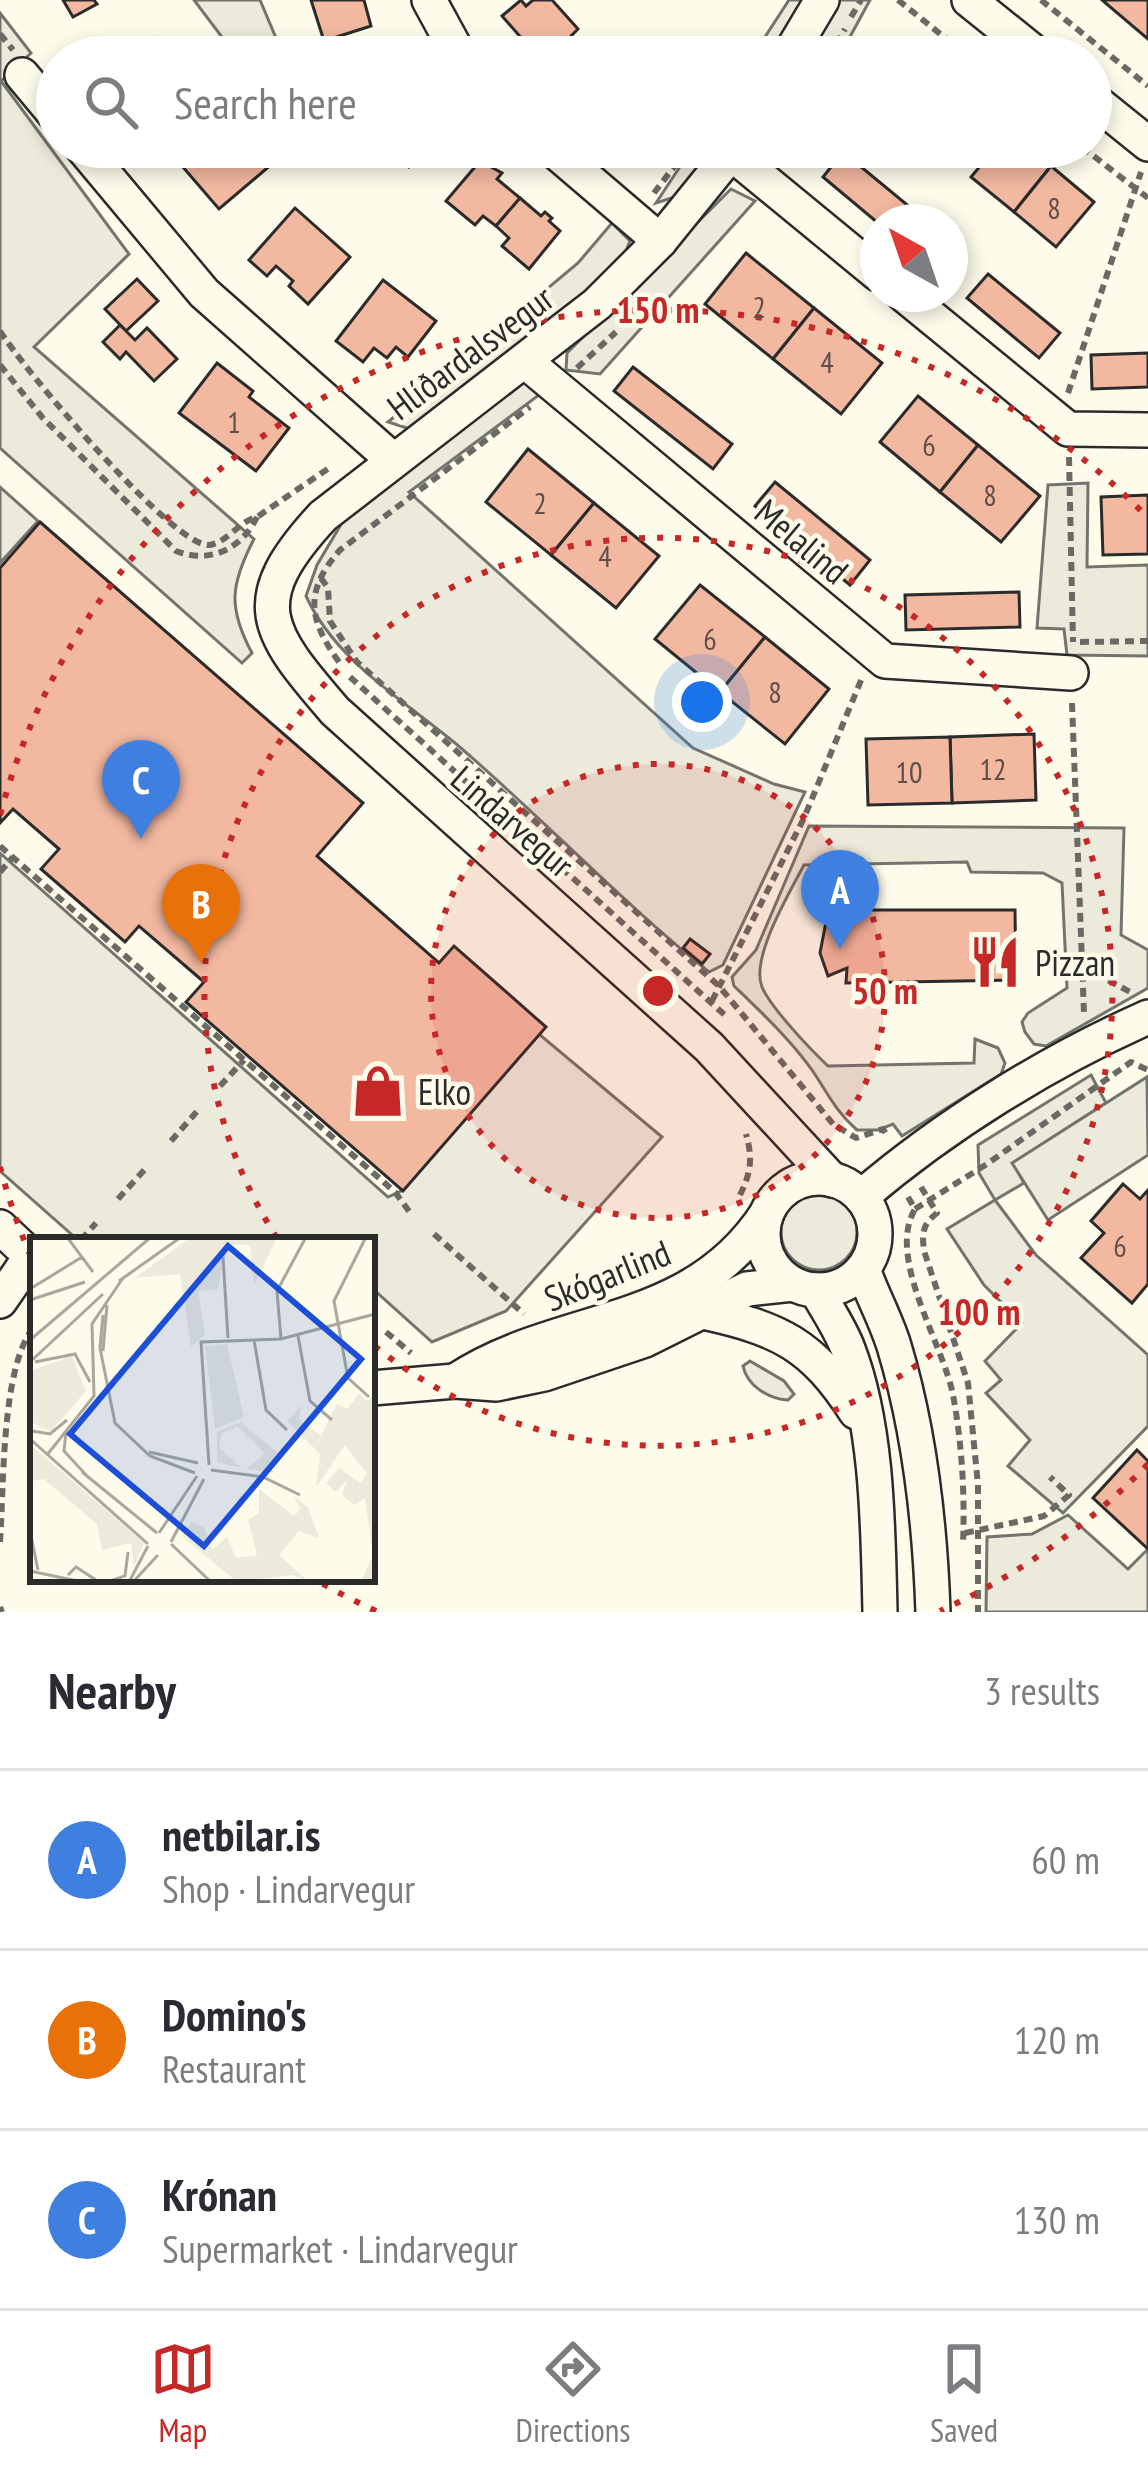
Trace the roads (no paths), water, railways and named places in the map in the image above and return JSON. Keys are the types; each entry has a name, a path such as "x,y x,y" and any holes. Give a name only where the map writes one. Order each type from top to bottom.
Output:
{"street":[{"path":"429,0 449,36"},
{"path":"800,36 821,0"},
{"path":"969,0 1014,36"},
{"path":"22,75 36,92"},
{"path":"1112,121 1145,157"},
{"path":"100,168 204,293 383,449"},
{"path":"575,168 647,230"},
{"name":"Hlíðardalsvegur","path":"289,555 383,449 526,362 597,304 647,230 715,168"},
{"path":"754,168 860,259"},
{"path":"925,312 1064,425 1148,430"},
{"name":"Melalind","path":"526,362 885,661 1072,658"},
{"name":"Lindarvegur","path":"289,555 272,593 273,622 289,656 335,711 666,1007 847,1188"},
{"path":"847,1188 892,1171 1141,1005"},
{"path":"773,1112 785,1163 762,1201 764,1245 779,1274 804,1287 848,1349 867,1430 878,1529 880,1612"},
{"path":"762,1201 810,1178 847,1188 872,1214 872,1252 863,1269 850,1281 804,1287"},
{"name":"Skógarlind","path":"455,1381 488,1359 608,1322 680,1292 727,1264 747,1244 762,1201"},
{"path":"0,1227 21,1261 0,1301"},
{"path":"863,1269 892,1341 909,1402 925,1500 934,1612"},
{"name":"Skógarlind","path":"375,1388 455,1381 496,1384 544,1374 645,1340 747,1289 804,1287"},
{"path":"703,1312 783,1334 814,1359 867,1430"}],"place":[{"name":"Krónan","path":"141,839"},
{"name":"netbilar.is","path":"840,949"},
{"name":"Pizzan","path":"995,962"},
{"name":"Domino's","path":"201,963"},
{"name":"Elko","path":"378,1091"}]}
